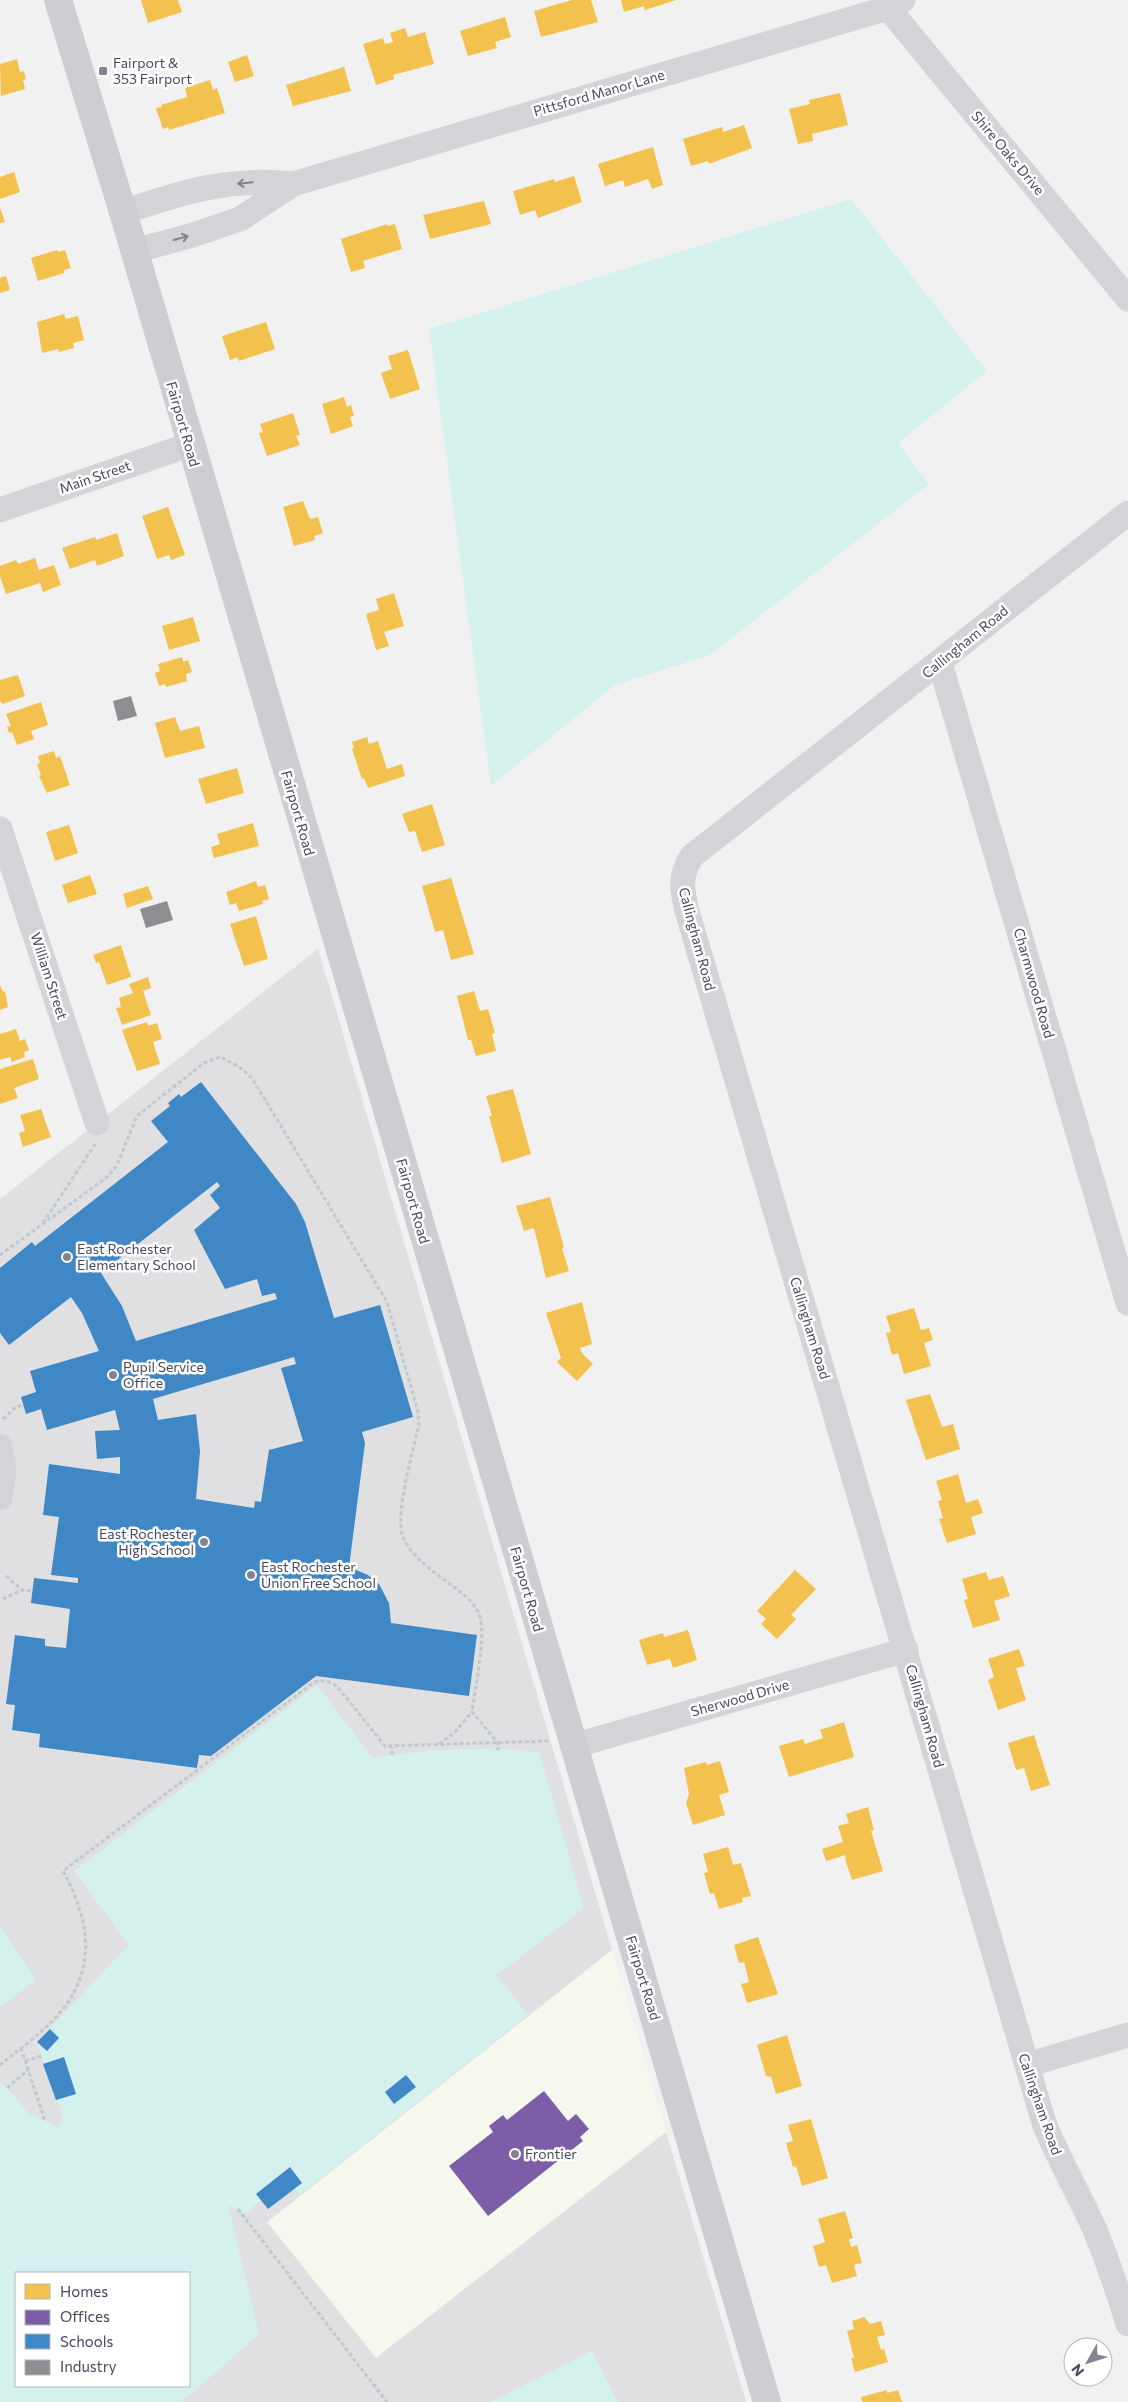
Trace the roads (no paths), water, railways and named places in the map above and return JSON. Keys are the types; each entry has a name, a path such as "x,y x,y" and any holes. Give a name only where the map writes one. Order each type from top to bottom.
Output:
{"main road":[{"name":"Fairport Road","path":"58,0 134,251 561,1744 767,2402"}],"street":[{"name":"Pittsford Manor Lane","path":"134,251 193,235 240,219 293,184 895,4"},
{"name":"Shire Oaks Drive","path":"895,4 1128,299"},
{"name":"Pittsford Manor Lane","path":"122,212 206,186 264,180 293,184"},
{"name":"Main Street","path":"0,510 189,445"},
{"name":"Callingham Road","path":"1128,514 1009,606 940,664 692,856 684,867 682,879 687,911 1044,2123 1058,2158 1094,2228 1112,2270 1128,2324"},
{"name":"Charmwood Road","path":"940,664 1128,1303"},
{"name":"William Street","path":"0,829 97,1122"},
{"path":"0,1446 4,1469 0,1498"},
{"name":"Sherwood Drive","path":"561,1744 906,1650"},
{"path":"1027,2065 1128,2035"}],"place":[{"name":"Fairport & 353 Fairport","path":"103,71"},
{"name":"East Rochester Elementary School","path":"67,1257"},
{"name":"Pupil Service Office","path":"113,1375"},
{"name":"East Rochester High School","path":"204,1542"},
{"name":"East Rochester Union Free School","path":"251,1575"},
{"name":"Frontier","path":"515,2154"}]}
